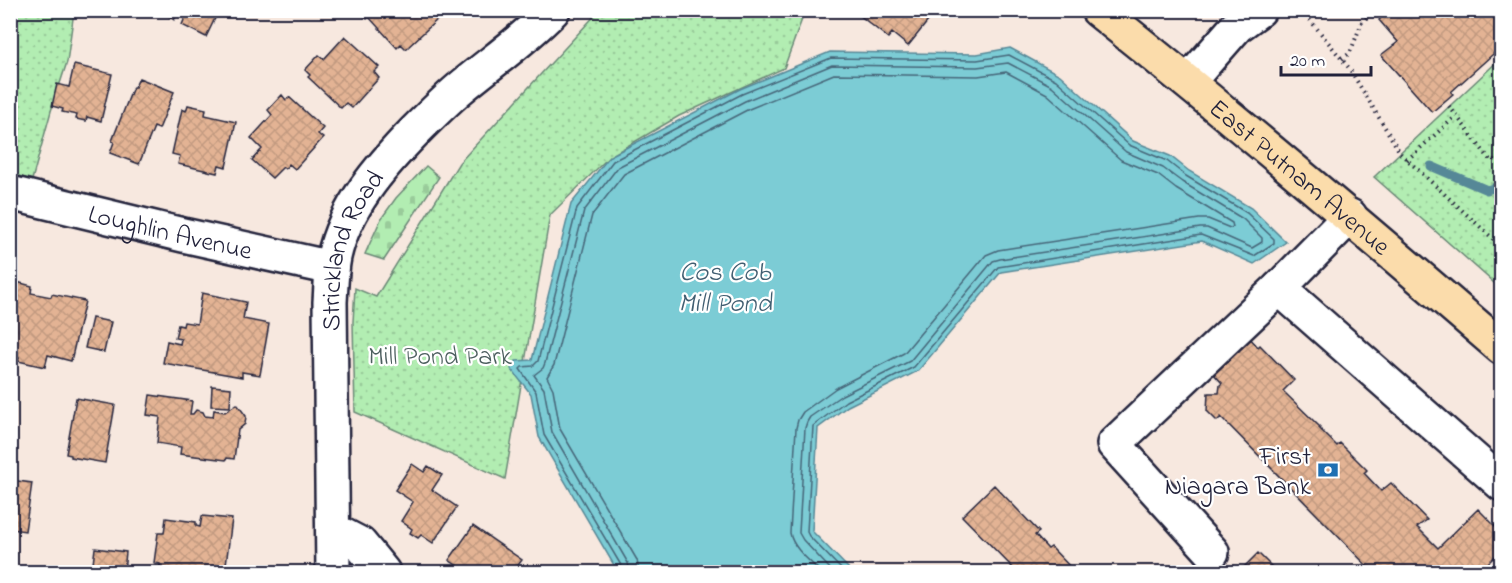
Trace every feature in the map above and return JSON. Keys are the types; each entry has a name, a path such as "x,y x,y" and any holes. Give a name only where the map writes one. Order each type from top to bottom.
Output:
{"main road":[{"name":"East Putnam Avenue","path":"1098,10 1350,216 1502,348"}],"street":[{"name":"Strickland Road","path":"333,573 330,302 332,268 340,239 354,206 405,142 458,91 553,10"},
{"path":"1188,82 1237,26 1259,10"},
{"name":"Loughlin Avenue","path":"10,193 332,268"},
{"path":"1212,552 1114,444 1279,288 1350,216"},
{"path":"1279,288 1502,484"},
{"path":"333,530 360,544 383,573"}],"path":[{"path":"1302,10 1349,68 1401,154 1502,248"},
{"path":"1342,60 1350,53 1362,22 1375,10"},
{"path":"1449,106 1491,161 1502,157"},
{"path":"1407,160 1456,116"}],"green space":[{"path":"11,11 74,11 67,62 32,180 11,174"},
{"name":"Mill Pond Park","path":"599,11 805,11 784,68 679,116 610,156 550,215 505,479 355,412 353,322 355,288 376,297 459,163"},
{"path":"1501,58 1501,289 1374,177"},
{"path":"426,166 439,177 384,260 365,254 381,219 396,198"}],"water":[{"name":"Cos Cob Mill Pond","path":"1010,48 1060,75 1133,141 1170,156 1189,171 1251,208 1286,242 1254,264 1202,241 1001,272 918,371 848,406 818,428 812,531 852,572 618,572 539,437 531,394 511,369 516,361 532,360 571,204 610,156 740,89 830,52 977,54"}],"building":[{"path":"161,10 180,10 174,20"},
{"path":"188,10 219,10 206,37 182,25"},
{"path":"365,10 436,10 434,13 439,18 406,49 401,44 397,48 369,17 367,19 362,14"},
{"path":"853,10 925,10 932,16 908,46 892,33 888,38"},
{"path":"1389,10 1502,10 1502,46 1432,112 1381,55 1398,42 1379,20"},
{"path":"345,36 379,67 374,72 379,78 352,108 346,103 341,108 308,77 310,75 305,70 319,55 324,59"},
{"path":"74,65 112,74 101,121 87,117 86,121 76,119 77,115 62,112 63,109 52,106 57,84 69,87"},
{"path":"139,78 174,92 159,129 154,127 139,164 110,153 114,142 112,141 133,87"},
{"path":"282,95 286,100 289,97 323,128 318,134 323,138 295,169 289,164 272,178 252,160 262,149 251,138 272,115 268,110"},
{"path":"188,105 206,109 205,115 236,122 226,167 219,165 217,173 178,164 180,156 172,154 182,109 186,111"},
{"path":"13,281 32,286 31,293 51,297 52,294 85,301 71,361 48,355 45,367 18,361 19,357 10,355 10,284"},
{"path":"202,293 246,302 243,319 269,324 260,375 242,372 242,377 163,363 167,341 180,344 181,339 175,338 178,325 183,326 184,322 197,324"},
{"path":"92,318 111,322 104,352 85,348"},
{"path":"1248,336 1294,380 1283,391 1337,446 1340,443 1367,470 1364,473 1381,491 1391,483 1427,520 1417,527 1438,548 1478,509 1502,533 1502,550 1478,572 1373,572 1221,417 1217,421 1207,411 1208,393 1219,393 1222,383 1212,372"},
{"path":"212,386 231,388 230,407 211,406"},
{"path":"150,395 192,401 190,414 196,410 203,412 205,416 213,417 214,410 225,412 237,404 246,416 245,424 238,430 234,459 180,454 181,447 157,443 160,417 147,415"},
{"path":"76,398 115,405 105,463 66,454"},
{"path":"412,464 424,472 428,466 442,475 432,490 457,507 433,543 421,535 418,538 410,533 412,529 401,521 413,502 395,490"},
{"path":"10,480 32,483 25,531 12,529 10,541"},
{"path":"994,485 1039,532 1035,535 1048,549 1051,547 1075,572 1017,572 962,516"},
{"path":"202,516 232,519 225,572 160,567 160,564 154,563 158,533 164,533 166,518 196,522 196,526 200,527"},
{"path":"473,526 522,560 513,572 466,572 449,560"},
{"path":"95,548 126,552 124,572 92,572"},
{"path":"1258,553 1277,572 1239,572"}],"waterway":[{"path":"1431,166 1487,190 1502,185"}],"place":[{"name":"First Niagara Bank","path":"1328,470"}]}
